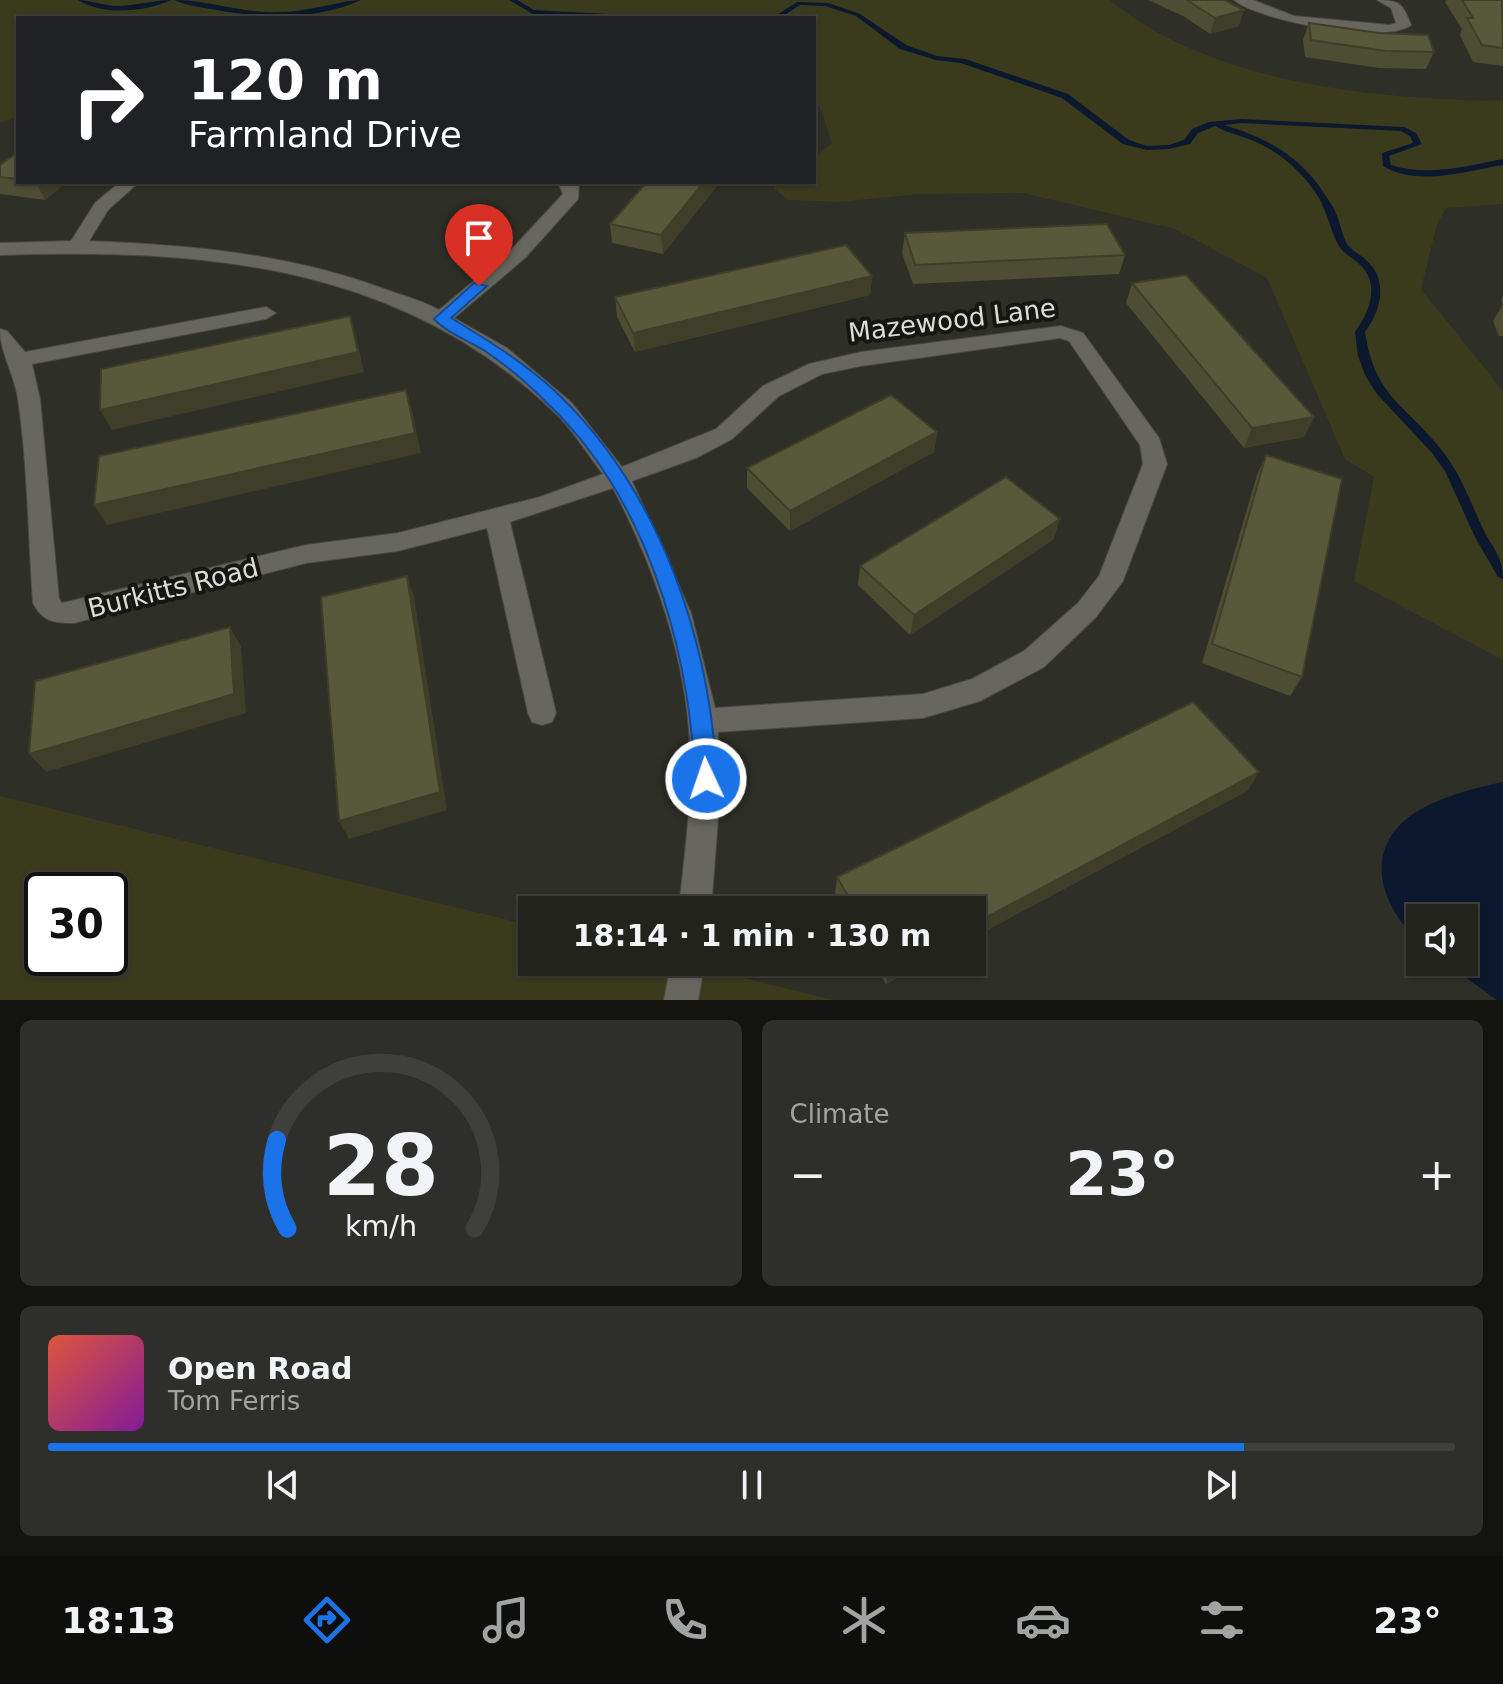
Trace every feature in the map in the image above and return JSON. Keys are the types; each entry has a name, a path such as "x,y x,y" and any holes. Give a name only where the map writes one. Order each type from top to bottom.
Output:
{"street":[{"path":"1241,0 1292,20 1390,29 1404,25 1397,6 1384,0"},
{"path":"78,244 101,207 128,184"},
{"path":"441,319 518,254 572,195 570,184"},
{"path":"0,249 78,244 168,248 286,264 360,284 441,319 493,350 532,379 596,446 618,476 671,589 703,721 706,779 696,896"},
{"path":"20,360 266,313"},
{"name":"Mazewood Lane","path":"618,476 688,452 724,434 771,391 816,369 861,359 1061,332 1076,337 1151,444 1155,464 1110,581 1087,610 1034,659 980,689 923,706 703,721"},
{"name":"Burkitts Road","path":"0,335 20,360 36,459 46,603 56,613 74,613 306,554 398,542 497,519 618,476"},
{"path":"497,519 542,713"},
{"path":"681,1000 685,976"}],"green space":[{"path":"0,0 1110,0 1151,28 1196,51 1245,68 1349,90 1454,100 1503,101 1503,204 1446,208 1437,224 1421,289 1503,391 1503,660 1354,581 1374,477 1345,459 1267,278 1175,229 1023,193 920,194 838,202 789,200 773,188 778,184 816,184 816,155 832,143 820,107 816,106 816,16 16,16 16,117 0,123"},
{"path":"0,796 518,923 518,976 735,976 834,1000 0,1000"}],"water":[{"path":"1503,782 1503,1000 1497,1000 1464,976 1478,976 1478,904 1406,904 1406,927 1394,910 1382,874 1383,856 1389,839 1402,823 1421,809 1472,789"}],"building":[{"path":"1187,0 1225,0 1244,10 1215,18"},
{"path":"1462,0 1502,0 1503,48 1482,45 1467,18 1473,18"},
{"path":"1309,23 1379,33 1428,35 1434,52 1386,51 1311,40"},
{"path":"16,153 16,179 0,177 0,165"},
{"path":"645,184 702,184 661,235 610,224"},
{"path":"1107,224 1125,255 915,265 905,233"},
{"path":"846,245 872,276 633,333 615,297"},
{"path":"1186,275 1314,417 1252,428 1132,283"},
{"path":"350,316 358,352 100,410 101,369"},
{"path":"406,390 415,433 94,505 99,456"},
{"path":"891,395 937,432 790,511 747,468"},
{"path":"1266,455 1342,479 1302,677 1212,644"},
{"path":"1006,477 1060,519 914,615 860,566"},
{"path":"407,576 440,792 339,821 321,597"},
{"path":"230,627 234,694 29,754 35,681"},
{"path":"1193,702 1259,772 986,918 986,896 848,896 837,877"}],"waterway":[{"path":"81,0 91,5 113,8 168,0"},
{"path":"177,0 267,14 308,12 358,0"},
{"path":"512,0 533,12 607,16"},
{"path":"778,16 799,3 826,4 858,15 903,47 936,58 962,61 1065,96 1126,142 1147,148 1187,142 1195,131 1212,124 1242,121 1402,129 1410,132 1418,144 1385,155 1387,166 1401,171 1445,172 1503,162"},
{"path":"1219,126 1271,146 1298,166 1331,212 1344,246 1372,274 1376,300 1360,332 1363,356 1371,375 1381,392 1449,468 1481,537 1503,574"}],"route":[{"path":"479,286 441,319 493,350 553,398 596,446 629,495 671,589 703,721 706,779"}]}
